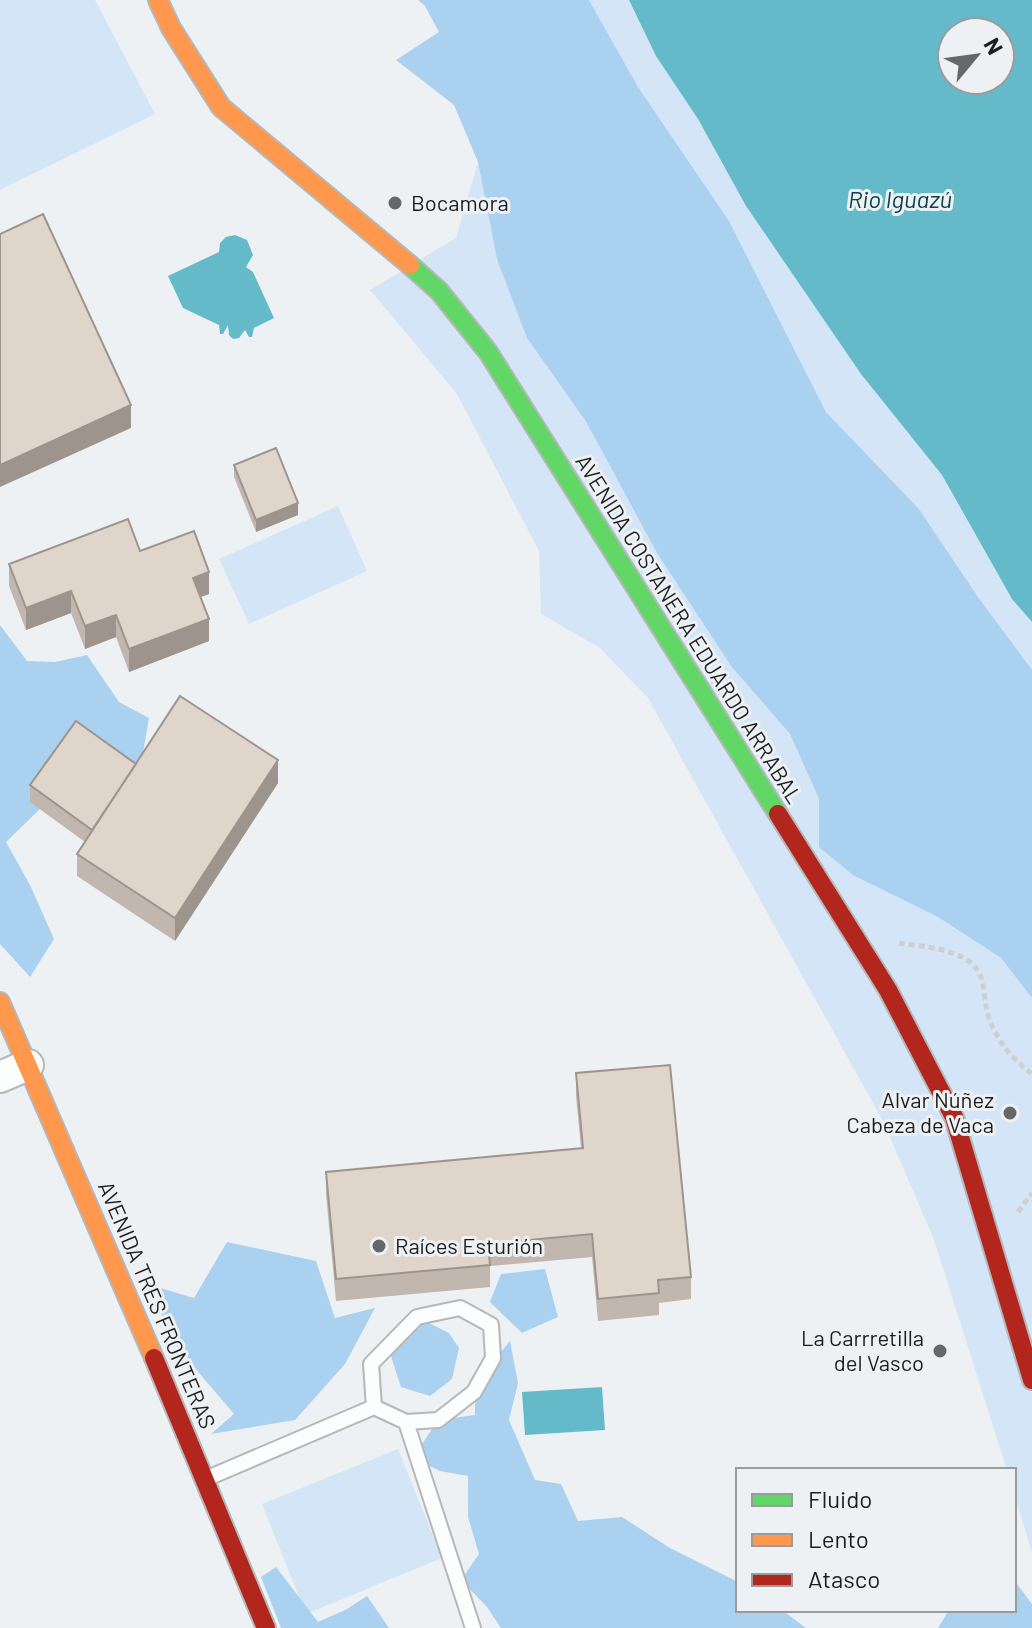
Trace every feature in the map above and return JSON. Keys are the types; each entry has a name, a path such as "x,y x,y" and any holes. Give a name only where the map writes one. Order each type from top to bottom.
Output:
{"main road":[{"name":"AVENIDA COSTANERA EDUARDO ARRABAL","path":"158,0 171,28 221,107 439,291 488,352 888,990 954,1117 1032,1380"},
{"name":"AVENIDA TRES FRONTERAS","path":"0,1002 14,1071 206,1479 266,1628"}],"lane":[{"path":"206,1479 374,1407 406,1422 438,1420 474,1392 493,1358 491,1325 460,1308 417,1317 371,1364 374,1407"},
{"path":"406,1422 473,1628"}],"path":[{"path":"859,944 894,942 955,954 976,967 983,980 989,1018 1008,1055 1032,1074"}],"shaded area":[{"path":"0,0 95,0 155,114 0,190"},
{"path":"418,0 589,0 638,87 729,221 826,412 919,509 1032,670 1032,998 1001,958 938,917 853,875 819,847 819,799 790,734 731,666 657,553 585,420 527,338 497,259 478,162 454,105 396,60 439,32 425,6"},
{"path":"589,0 629,0 656,56 698,119 746,206 861,374 942,475 1012,599 1032,622 1032,670 919,509 826,412 729,221 638,87"},
{"path":"478,162 497,259 657,553 731,666 790,734 819,799 819,847 1001,958 1032,998 1032,1552 1016,1500 1016,1468 1006,1468 933,1237 883,1121 648,698 600,648 541,614 539,551 457,394 370,290 456,238"},
{"path":"338,506 367,571 249,624 219,559"},
{"path":"0,625 27,661 55,662 87,655 119,702 149,718 138,782 44,805 6,842 30,885 54,939 30,977 0,944"},
{"path":"227,1242 316,1261 335,1318 375,1308 345,1364 295,1420 211,1434 234,1414 172,1341 150,1285 194,1298"},
{"path":"545,1269 558,1317 522,1333 490,1302 501,1274"},
{"path":"417,1317 449,1333 459,1348 452,1379 430,1396 401,1387 388,1347"},
{"path":"510,1341 518,1383 509,1420 535,1480 561,1484 578,1521 622,1517 670,1548 736,1581 736,1612 785,1612 806,1628 501,1628 487,1607 461,1580 479,1554 468,1517 468,1476 440,1471 413,1458 438,1420 475,1415 477,1392 489,1367"},
{"path":"398,1449 442,1558 306,1614 262,1504"},
{"path":"276,1567 318,1622 367,1596 389,1628 281,1628 261,1577"},
{"path":"1016,1583 1032,1604 1032,1628 938,1628 948,1612 1016,1612"}],"water":[{"name":"Rio Iguazú","path":"629,0 1032,0 1032,622 1012,599 942,475 861,374 746,206 698,119 656,56"},
{"path":"235,235 247,240 253,255 246,267 253,272 274,318 254,328 252,337 245,330 239,338 233,339 229,335 228,325 220,334 219,325 183,308 168,276 219,252 220,243 226,237"},
{"path":"602,1387 605,1430 525,1435 522,1392"}],"building":[{"path":"43,214 131,405 0,465 0,234"},
{"path":"276,448 298,503 256,520 234,465"},
{"path":"128,519 140,551 194,531 209,572 193,578 209,619 129,649 116,615 85,626 71,591 26,608 9,564"},
{"path":"180,696 278,760 175,918 77,854"},
{"path":"76,721 136,764 92,830 30,785"},
{"path":"670,1065 691,1277 658,1280 659,1293 598,1299 592,1234 488,1244 490,1265 336,1279 326,1172 583,1148 576,1073"}],"traffic: fast":[{"path":"410,265 439,291 488,352 778,814"}],"traffic: slow":[{"path":"158,0 171,28 221,107 410,265"},
{"path":"0,1002 154,1358"}],"traffic: jam":[{"path":"778,814 888,990 954,1117 1032,1380"},
{"path":"154,1358 266,1628"}],"place":[{"name":"Bocamora","path":"395,203"},
{"name":"Alvar Núñez Cabeza de Vaca","path":"1010,1113"},
{"name":"Raíces Esturión","path":"379,1246"},
{"name":"La Carrretilla del Vasco","path":"940,1351"}]}
